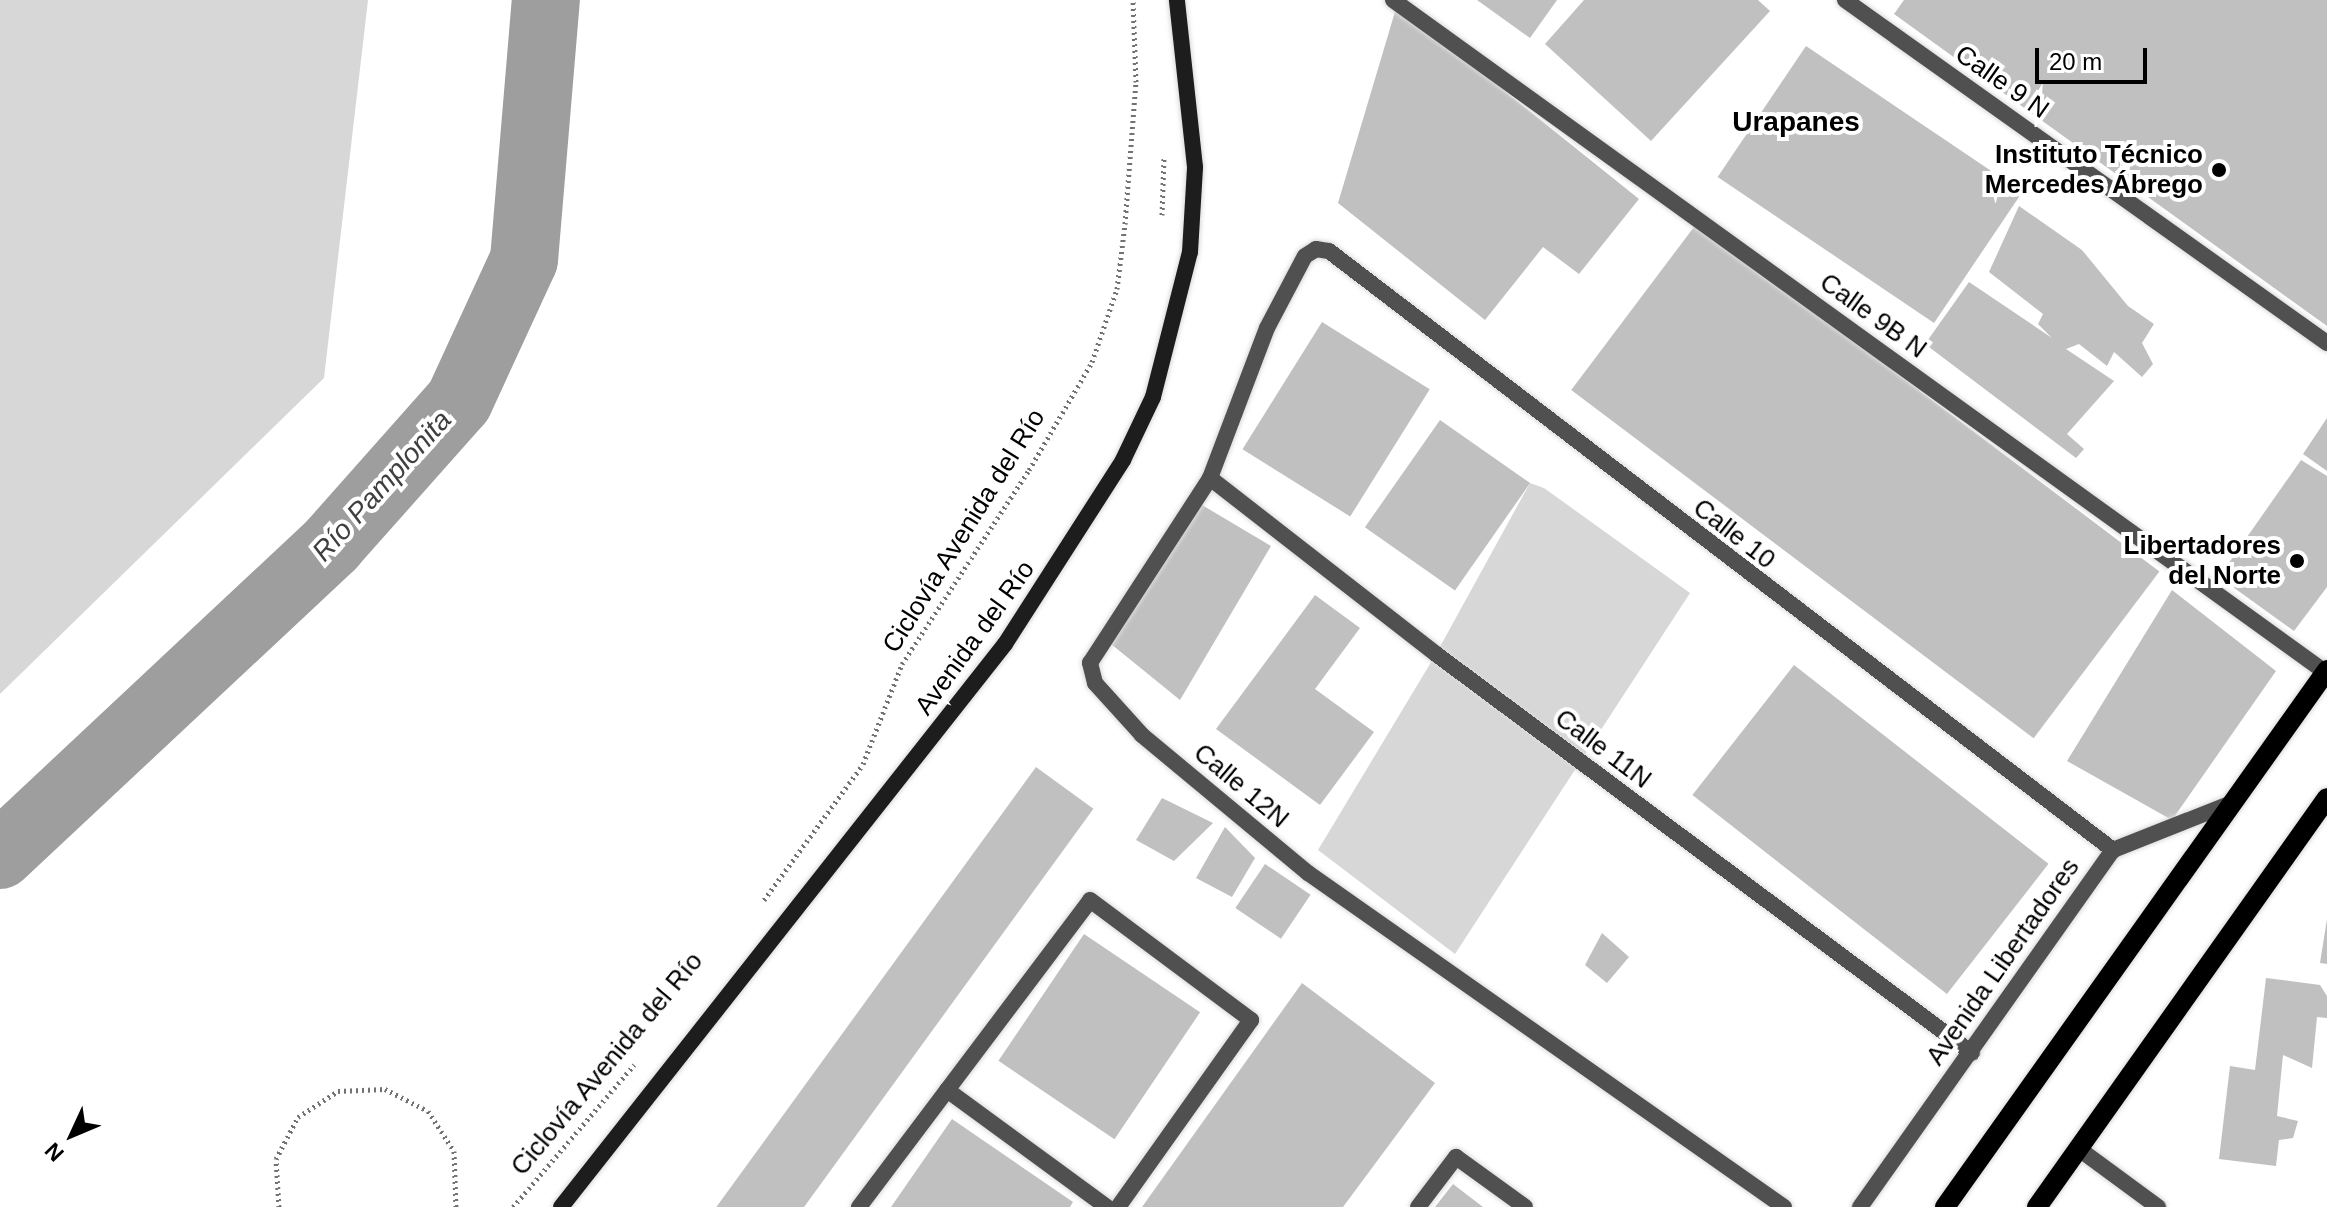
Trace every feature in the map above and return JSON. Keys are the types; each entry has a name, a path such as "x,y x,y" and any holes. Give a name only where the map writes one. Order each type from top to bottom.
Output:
{"main road":[{"name":"Avenida del Río","path":"561,1207 1005,644 1123,460 1153,397 1190,252 1195,167 1177,0"},
{"path":"1945,1207 2326,671"},
{"path":"2037,1207 2327,798"}],"street":[{"name":"Calle 9B N","path":"1393,0 2326,671"},
{"name":"Calle 9 N","path":"1845,0 2327,343"},
{"name":"Calle 12N","path":"1329,251 1316,249 1305,256 1290,279 1210,478 1090,663 1095,683 1142,735 1308,873 1784,1207"},
{"name":"Calle 10","path":"1329,251 2113,850"},
{"name":"Calle 11N","path":"1210,478 1436,654 1972,1053"},
{"name":"Avenida Libertadores","path":"1860,1207 2113,850 2232,803"},
{"path":"859,1207 1090,900 1251,1020 1118,1207"},
{"path":"947,1090 1107,1207"},
{"path":"2079,1149 2158,1207"},
{"path":"1418,1207 1456,1157 1525,1207"}],"path":[{"name":"Ciclovía Avenida del Río","path":"761,904 863,764 902,664 1029,470 1092,362 1117,289 1125,224 1136,82 1133,0"},
{"path":"1161,225 1165,145"},
{"name":"Ciclovía Avenida del Río","path":"513,1207 641,1057"},
{"path":"279,1207 276,1159 298,1117 338,1091 385,1089 428,1111 454,1151 456,1207"}],"shaded area":[{"path":"0,0 368,0 324,378 0,694"},
{"path":"1530,483 1544,488 1690,593 1455,954 1318,850 1436,654"}],"building":[{"path":"1477,0 1557,0 1530,38"},
{"path":"1584,0 1758,0 1770,11 1651,141 1545,44"},
{"name":"Instituto Técnico Mercedes Ábrego","path":"1904,0 2327,0 2327,326 1894,14"},
{"path":"1397,5 1639,199 1579,274 1543,247 1485,320 1338,203"},
{"path":"1806,46 2022,192 1934,323 1718,177"},
{"path":"2019,206 2082,250 2128,306 2154,324 2142,343 2153,364 2142,377 2114,352 2107,366 2079,344 2066,349 2114,381 2067,434 2084,449 2076,458 1925,344 1969,282 2052,338 2038,324 2043,314 1989,272"},
{"path":"1697,223 2159,571 2034,738 1571,390"},
{"path":"1322,322 1430,389 1350,517 1243,449"},
{"path":"2327,418 2327,471 2303,454"},
{"path":"1440,420 1530,483 1455,590 1365,527"},
{"path":"2301,460 2327,476 2327,587 2294,631 2219,577"},
{"path":"1202,505 1271,546 1180,700 1111,644"},
{"path":"2172,590 2276,671 2172,820 2067,761"},
{"path":"1315,595 1360,628 1315,689 1374,732 1320,805 1216,729"},
{"path":"1794,665 2049,864 1947,994 1692,795"},
{"path":"1036,767 1093,809 804,1207 716,1207"},
{"path":"1162,798 1213,823 1174,861 1136,840"},
{"path":"1225,827 1255,858 1232,897 1196,878"},
{"path":"1265,864 1311,895 1281,939 1235,908"},
{"path":"2327,919 2327,964 2320,963"},
{"path":"1602,933 1629,957 1607,983 1585,965"},
{"path":"1084,934 1200,1012 1115,1139 998,1061"},
{"path":"2266,978 2320,985 2327,996 2327,1018 2317,1017 2312,1068 2283,1055 2277,1116 2298,1121 2293,1138 2279,1140 2276,1166 2219,1159 2230,1066 2255,1070"},
{"path":"1302,983 1435,1083 1343,1207 1142,1207"},
{"path":"952,1119 1073,1202 1070,1207 891,1207"},
{"path":"1453,1184 1483,1207 1435,1207"}],"waterway":[{"name":"Río Pamplonita","path":"0,855 332,544 459,401 524,260 546,0"}],"place":[{"name":"Instituto Técnico Mercedes Ábrego","path":"2219,170"},
{"name":"Libertadores del Norte","path":"2297,561"}],"district":[{"name":"Urapanes","path":"1796,122"}]}
